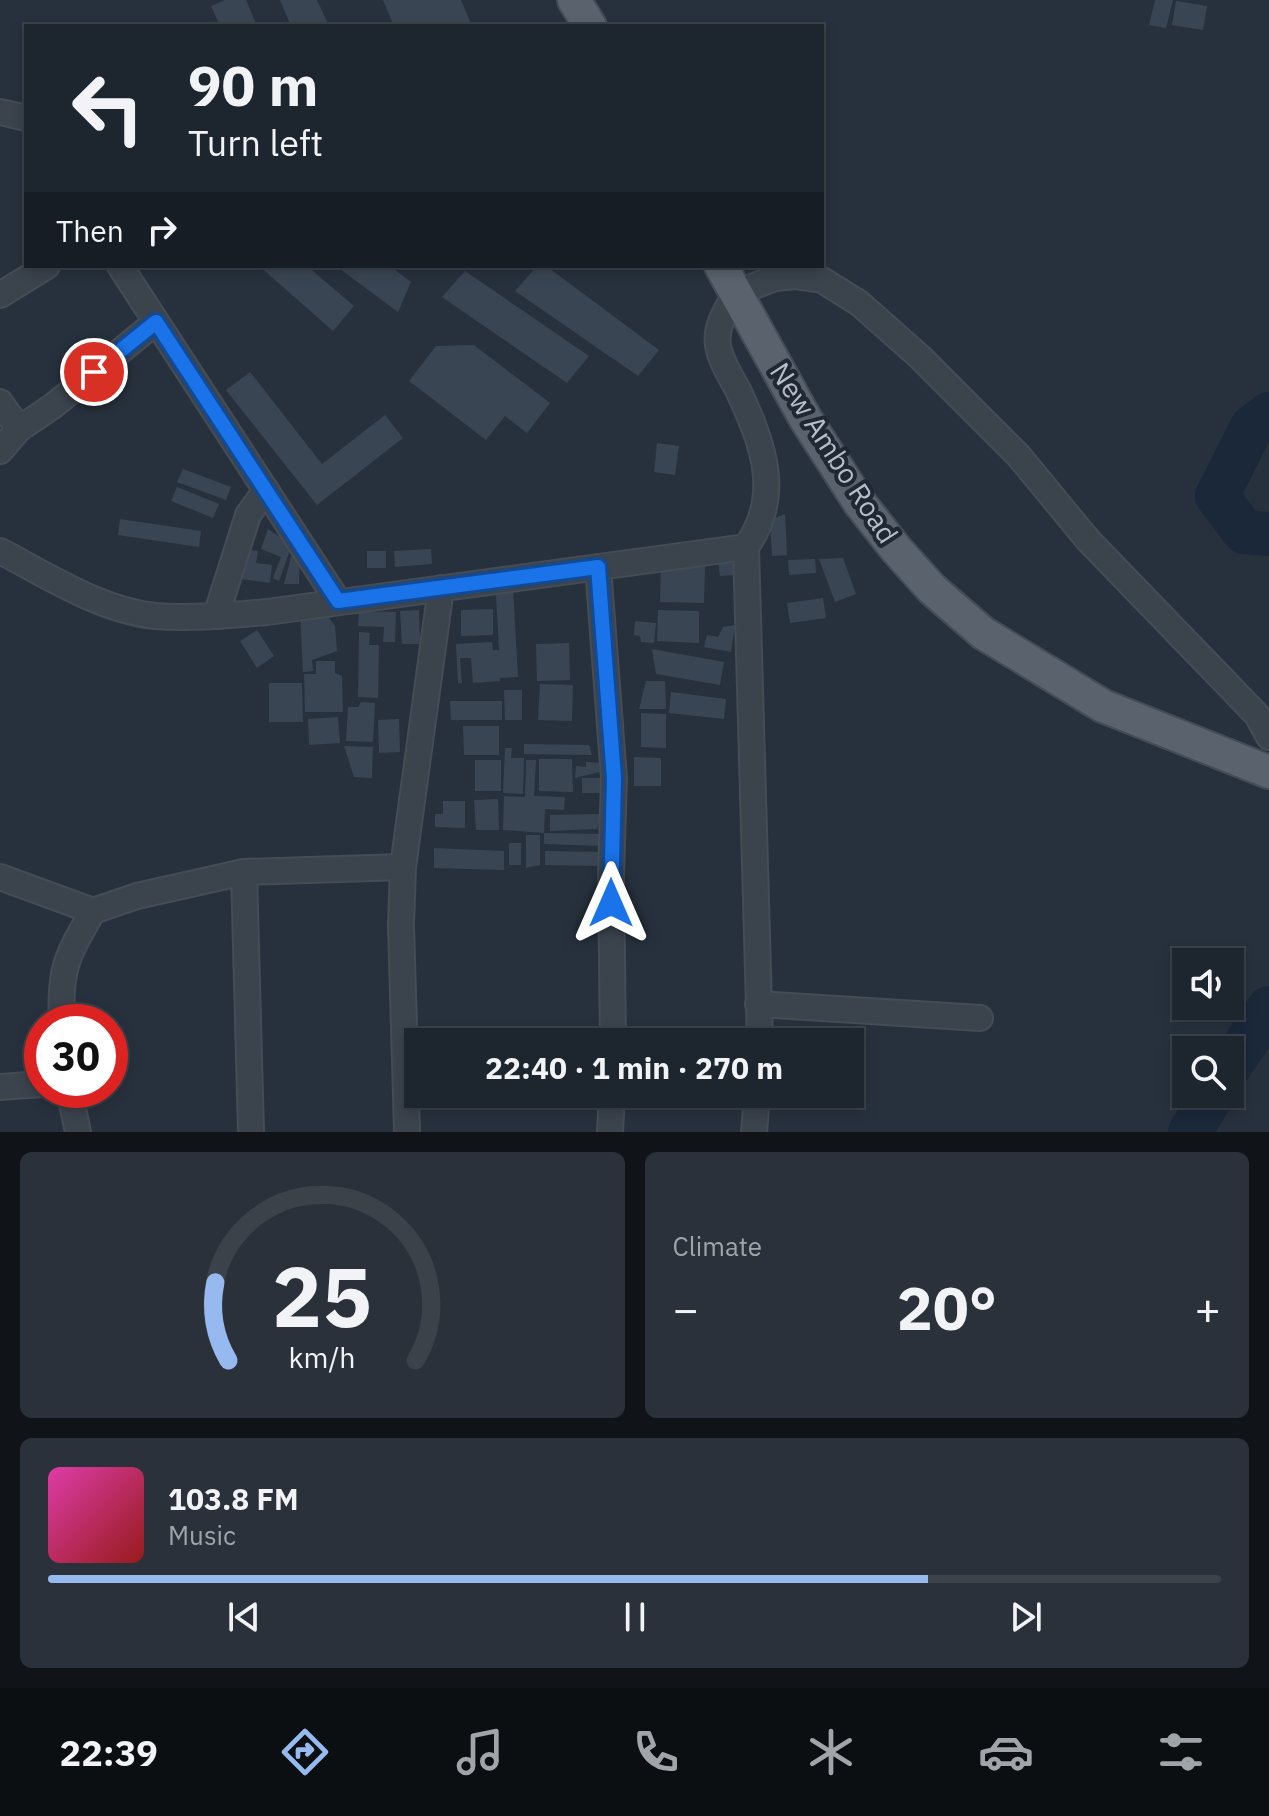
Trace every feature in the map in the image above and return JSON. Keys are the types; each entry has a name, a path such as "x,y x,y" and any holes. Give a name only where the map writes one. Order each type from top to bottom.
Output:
{"main road":[{"path":"574,0 589,24"},
{"name":"New Ambo Road","path":"728,280 805,418 859,502 932,589 983,633 1103,706 1269,772"}],"street":[{"path":"0,112 24,118"},
{"path":"0,295 44,268"},
{"path":"121,268 338,601"},
{"path":"759,1028 746,547 758,530 768,499 764,459 754,427 718,345 728,280 795,276 822,280 859,303 921,358 1018,455 1088,540 1257,715 1269,737"},
{"path":"0,451 19,429 53,406 156,322"},
{"path":"0,402 19,429"},
{"path":"216,616 248,515 266,490"},
{"path":"0,551 113,606 153,616 216,616 746,547"},
{"path":"598,567 614,778 611,875 613,1028"},
{"path":"407,1132 401,925 403,867 441,588"},
{"path":"0,877 93,911 137,896 244,872 403,867"},
{"path":"244,872 251,1132"},
{"path":"62,1004 61,980 71,949 93,911"},
{"path":"758,1004 980,1018"},
{"path":"0,1087 24,1085"},
{"path":"73,1108 78,1132"},
{"path":"610,1132 611,1108"},
{"path":"754,1132 756,1108"}],"building":[{"path":"225,0 246,0 256,24 219,24 211,6"},
{"path":"280,0 317,0 328,24 290,24"},
{"path":"383,0 461,0 471,24 393,24"},
{"path":"1155,0 1173,0 1166,28 1149,25"},
{"path":"1176,1 1207,6 1203,30 1172,25"},
{"path":"261,268 309,268 354,306 333,331"},
{"path":"339,268 393,268 411,282 398,312"},
{"path":"535,268 549,268 659,350 638,376 515,291"},
{"path":"465,271 589,356 567,383 442,297"},
{"path":"474,345 550,403 527,433 505,416 486,440 409,381 436,346"},
{"path":"250,372 322,464 385,415 403,438 317,505 226,390"},
{"path":"657,443 679,446 675,475 654,472"},
{"path":"183,469 231,487 226,500 177,482"},
{"path":"177,487 219,504 213,518 171,501"},
{"path":"785,514 787,555 772,556 770,520"},
{"path":"120,519 201,531 199,547 118,535"},
{"path":"268,529 292,545 279,581 273,578 281,557 261,549"},
{"path":"237,548 258,551 256,563 272,565 270,583 233,578"},
{"path":"300,549 299,584 284,584 292,553"},
{"path":"431,549 432,564 395,567 394,551"},
{"path":"367,551 386,551 386,568 367,568"},
{"path":"843,558 856,594 835,602 819,559"},
{"path":"815,559 816,573 789,575 788,560"},
{"path":"733,560 735,575 720,576 718,562"},
{"path":"661,565 705,567 704,603 660,602"},
{"path":"513,588 518,677 473,683 471,658 460,658 462,683 458,683 456,644 492,642 493,650 499,650 496,595 485,595 484,589"},
{"path":"823,598 826,618 790,623 787,603"},
{"path":"493,609 493,635 461,636 461,610"},
{"path":"419,610 420,644 402,644 400,611"},
{"path":"658,610 699,611 699,643 657,641"},
{"path":"324,611 335,626 337,651 312,660 313,671 303,672 300,612"},
{"path":"359,611 396,612 395,642 383,642 384,627 358,626"},
{"path":"635,621 656,623 654,643 641,642 640,636 634,635"},
{"path":"735,625 731,652 704,647 707,635 718,637 723,627"},
{"path":"257,630 274,656 257,668 240,641"},
{"path":"359,632 370,633 369,645 379,645 378,698 358,697"},
{"path":"569,643 570,680 537,681 536,644"},
{"path":"652,649 724,662 720,685 656,674"},
{"path":"316,661 335,661 335,673 342,676 343,712 305,712 304,674 316,674"},
{"path":"646,681 665,681 666,709 639,709"},
{"path":"269,683 302,683 303,722 269,722"},
{"path":"540,684 573,685 572,721 538,720"},
{"path":"504,690 522,690 522,720 505,720"},
{"path":"671,692 726,699 724,719 669,713"},
{"path":"450,701 502,701 502,720 451,720"},
{"path":"361,702 375,703 373,742 346,741 348,707 358,707"},
{"path":"641,713 666,714 666,748 641,747"},
{"path":"338,717 340,743 309,745 308,719"},
{"path":"399,719 400,752 379,753 378,720"},
{"path":"463,726 499,726 499,755 464,755"},
{"path":"524,744 589,745 592,755 524,754"},
{"path":"344,746 373,747 372,778 354,777"},
{"path":"505,748 512,748 511,758 524,758 523,794 503,793"},
{"path":"634,757 661,758 661,786 634,786"},
{"path":"539,759 572,759 573,792 539,791"},
{"path":"475,760 501,760 501,791 475,791"},
{"path":"526,760 536,760 534,796 565,797 564,810 545,809 544,833 503,830 504,796 525,797"},
{"path":"586,762 601,763 600,772 575,778 576,766 586,767"},
{"path":"582,778 607,778 607,793 582,793"},
{"path":"498,799 499,830 476,830 474,800"},
{"path":"443,801 465,801 465,828 435,827 435,814 443,814"},
{"path":"601,814 597,829 550,831 550,815"},
{"path":"544,833 604,834 604,846 544,844"},
{"path":"526,835 540,835 540,865 526,868"},
{"path":"509,843 521,843 521,865 509,865"},
{"path":"434,848 504,851 504,870 434,868"},
{"path":"545,851 604,852 603,866 545,865"}],"waterway":[{"path":"1269,414 1252,427 1217,496 1244,532 1269,534"},
{"path":"1244,1045 1269,1008"},
{"path":"1190,1132 1205,1108"}],"route":[{"path":"94,372 156,322 338,601 598,567 614,778 611,903"}]}
